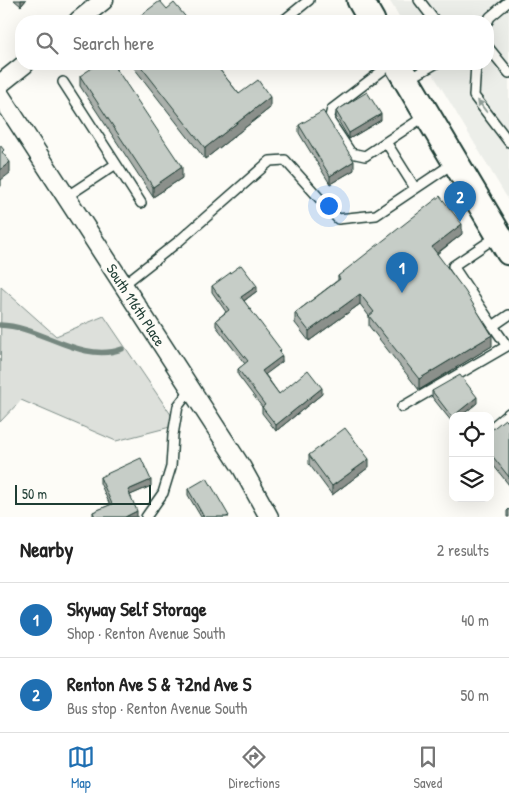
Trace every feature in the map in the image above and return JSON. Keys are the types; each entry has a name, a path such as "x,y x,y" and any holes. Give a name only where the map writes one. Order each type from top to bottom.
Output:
{"main road":[{"path":"360,0 369,15"},
{"path":"399,70 504,244"}],"street":[{"path":"85,15 104,0"},
{"path":"0,84 18,70"},
{"name":"South 116th Place","path":"2,101 66,196 255,488 269,517"}],"lane":[{"path":"291,15 310,0"},
{"path":"419,0 430,15"},
{"path":"491,15 509,1"},
{"path":"494,55 509,74"},
{"path":"396,70 332,109 329,120 350,153 365,156 427,114"},
{"path":"476,70 474,96 509,142"},
{"path":"63,82 141,203"},
{"path":"386,142 415,188"},
{"path":"123,284 193,229 270,161 285,160 338,219 376,215 455,161"},
{"path":"66,196 116,164"},
{"path":"402,407 507,346 453,266 504,244"},
{"path":"493,326 509,315"},
{"path":"146,517 163,493 171,467 173,436 178,406 191,389"},
{"path":"494,426 509,413"}],"shaded area":[{"path":"389,0 509,0 509,201 431,70 494,70 494,15 398,15"},
{"path":"1,287 56,336 104,316 178,425 116,441 21,400 0,422"}],"building":[{"path":"160,1 167,9 174,3 184,15 141,15"},
{"path":"89,70 117,70 182,167 153,187 80,76"},
{"path":"144,70 220,70 239,94 258,80 270,97 205,148"},
{"path":"367,92 381,114 349,133 336,111"},
{"path":"323,111 354,161 330,176 299,125"},
{"path":"0,145 4,150 2,152 10,162 0,170"},
{"path":"440,196 462,224 432,247 465,291 492,335 419,379 369,316 374,312 360,294 309,331 295,313 340,279 338,276"},
{"path":"241,265 257,286 241,297 281,350 279,352 282,356 262,371 279,394 308,370 322,388 276,425 262,407 265,405 238,369 248,361 216,320 229,310 212,286"},
{"path":"460,375 477,397 458,412 449,413 432,391"},
{"path":"505,419 509,423 509,477 494,458 494,428"},
{"path":"345,428 369,459 332,486 309,455"},
{"path":"141,458 151,480 128,490 137,511 125,517 95,517 93,512 112,504 100,477"},
{"path":"207,478 229,516 204,517 188,489"}],"waterway":[{"path":"0,325 31,331 91,352 107,352 122,349"}],"place":[{"name":"Renton Ave S & 72nd Ave S","path":"460,222"},
{"name":"Skyway Self Storage","path":"402,293"}]}
